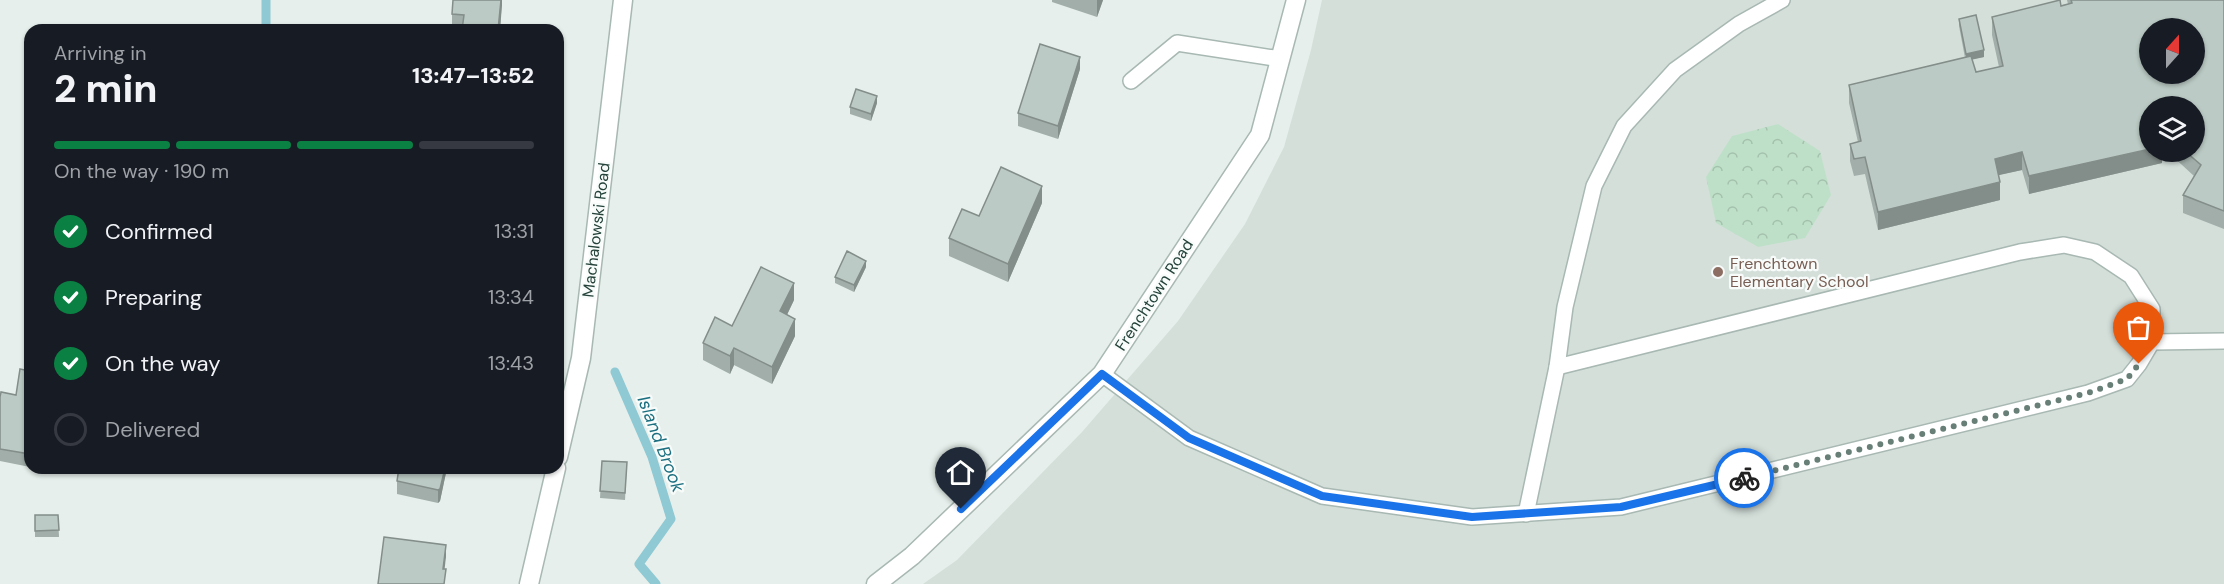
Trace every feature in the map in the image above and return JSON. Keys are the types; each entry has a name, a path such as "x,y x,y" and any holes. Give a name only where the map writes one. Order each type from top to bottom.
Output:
{"street":[{"name":"Machalowski Road","path":"564,431 581,358 623,0"},
{"name":"Frenchtown Road","path":"876,584 912,556 1102,374 1260,135 1296,0"},
{"path":"529,584 555,474"}],"lane":[{"path":"1526,514 1557,368 1565,307 1594,186 1624,126 1675,70 1739,24 1782,0"},
{"path":"1131,81 1177,43 1280,59"},
{"path":"1102,374 1189,438 1322,496 1472,517 1526,514 1621,507 2088,393 2127,379 2139,364 2152,342 2151,309 2131,276 2095,252 2064,245 2020,252 1557,368"},
{"path":"2152,342 2224,341"}],"shaded area":[{"name":"Frenchtown Elementary School","path":"1322,0 2224,0 2224,584 923,584 957,560 1082,432 1178,321 1245,224 1284,147 1311,50"}],"green space":[{"path":"1778,124 1820,151 1831,195 1805,238 1758,247 1716,223 1706,177 1732,136"}],"building":[{"path":"453,0 501,0 499,24 463,24 464,15 452,14"},
{"path":"2060,0 2061,6 2072,3 2071,0 2224,0 2224,211 2183,195 2201,165 2198,162 2205,162 2205,96 2139,96 2139,151 2029,176 2022,152 1995,159 2000,182 1878,212 1865,157 1854,159 1850,144 1861,141 1849,85 1971,56 1976,72 2003,66 1992,17"},
{"path":"1976,15 1984,50 1966,54 1959,19"},
{"path":"1040,44 1080,57 1058,126 1018,113"},
{"path":"856,89 877,96 871,114 850,107"},
{"path":"1001,167 1042,186 1008,264 949,238 962,209 979,216"},
{"path":"847,251 866,261 854,285 835,277"},
{"path":"761,267 794,283 780,311 795,319 772,367 734,348 730,356 703,343 715,317 732,326"},
{"path":"20,369 24,370 24,453 0,449 1,392 16,395"},
{"path":"602,461 627,462 625,493 600,491"},
{"path":"398,474 444,474 438,490 397,481"},
{"path":"35,515 58,515 59,530 35,531"},
{"path":"384,537 446,545 444,584 378,584"}],"waterway":[{"name":"Island Brook","path":"266,0 266,24"},
{"name":"Island Brook","path":"615,372 652,457 671,519 639,564 656,584"}],"way so far":[{"path":"1744,478 2088,393 2127,379 2139,364"}],"place":[{"name":"Frenchtown Elementary School","path":"1718,272"}],"route":[{"path":"961,509 1102,374 1189,438 1322,496 1472,517 1621,507 1744,478"}]}
